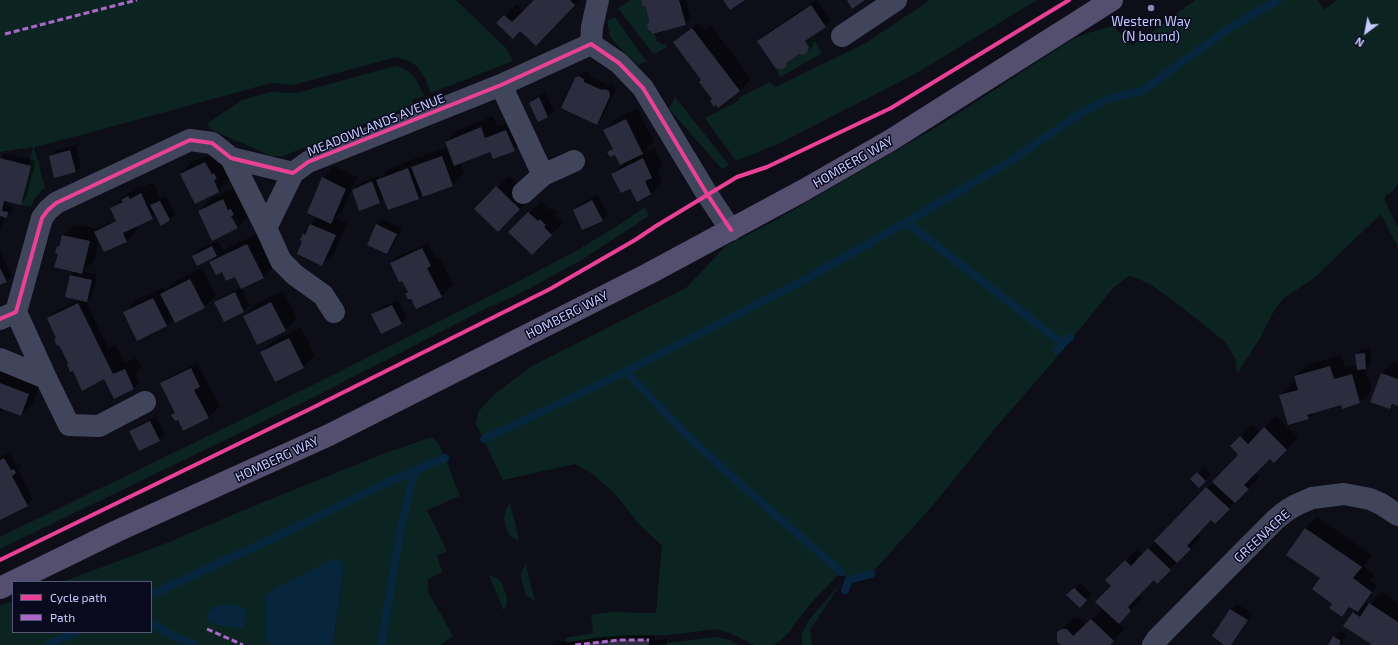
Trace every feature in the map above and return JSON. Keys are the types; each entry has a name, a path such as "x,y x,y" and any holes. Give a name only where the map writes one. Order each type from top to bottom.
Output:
{"main road":[{"name":"HOMBERG WAY","path":"15,581 117,532 329,435 582,308 731,230 890,140 1112,0"},
{"name":"HOMBERG WAY","path":"0,588 12,582"}],"street":[{"path":"598,0 592,28 592,44 619,63 643,88 707,194 731,230"},
{"path":"842,36 896,0"},
{"name":"MEADOWLANDS AVENUE","path":"266,228 293,174 308,162 502,85 592,44"},
{"path":"502,85 543,175"},
{"path":"145,402 99,426 69,425 46,378 8,315 42,218 56,203 190,140 212,143 231,158 293,174"},
{"path":"231,158 281,261 295,275 323,295 334,312"},
{"path":"524,193 543,175 574,161"},
{"path":"0,359 46,378"},
{"name":"GREENACRE","path":"1153,645 1157,639 1276,520 1291,508 1312,498 1344,494 1370,499 1398,515"}],"green space":[{"path":"0,0 456,0 505,47 513,61 431,93 425,78 417,66 409,61 396,57 293,85 271,83 34,147 45,188 33,201 31,207 21,205 33,147 0,152"},
{"path":"630,0 641,0 642,5 646,7 649,22 647,25 648,30 652,32 652,34 654,33 657,42 668,46 654,55 618,8"},
{"path":"930,0 1037,0 915,74 780,143 736,161 705,118 740,100 738,98 770,82 775,87 864,44"},
{"path":"1195,0 1318,0 1324,10 1337,0 1398,0 1398,183 1392,192 1386,195 1384,199 1398,228 1398,247 1381,214 1314,278 1284,298 1275,309 1260,338 1237,374 1235,358 1224,341 1153,286 1129,276 1113,288 1052,363 997,426 934,504 871,574 849,580 841,572 812,602 790,631 780,641 772,645 754,645 730,633 716,629 670,635 603,638 566,642 566,638 593,633 591,615 611,612 656,613 662,546 637,522 618,497 594,475 575,464 503,480 476,424 478,412 496,393 532,366 686,288 726,246 776,220 937,127 1073,39 1113,26 1132,45"},
{"path":"615,17 646,61 638,65 610,36 608,20"},
{"path":"812,37 822,53 780,77 776,69 782,69 799,54 803,55 807,53 809,47 805,41"},
{"path":"395,66 405,69 415,77 424,96 412,100 413,105 283,156 271,156 210,129 207,124 242,100 271,92 297,93"},
{"path":"675,97 729,165 722,169 669,109"},
{"path":"645,207 649,216 583,259 523,292 485,309 312,398 0,549 0,537 311,386 500,291 576,251"},
{"path":"432,437 438,443 460,496 427,510 447,551 437,555 442,572 428,579 428,592 453,636 440,645 333,645 344,565 305,573 281,585 265,640 273,645 0,645 0,605 12,601 12,633 152,633 152,581 65,581 172,541 380,455"},
{"path":"510,504 519,541 511,537 505,526 504,518 506,509"},
{"path":"526,564 535,601 526,595 521,577 521,573"},
{"path":"489,575 497,578 501,582 506,594 507,602 504,611"},
{"path":"840,584 810,630 812,645 802,645 802,633 809,620"},
{"path":"715,637 730,640 739,645 652,645"}],"water":[{"path":"335,558 344,564 333,645 273,645 265,640 266,595 281,585"},
{"path":"230,604 246,609 246,618 243,628 221,626 209,622 206,618 208,612 215,606"}],"building":[{"path":"534,0 570,0 575,5 536,46 520,31 513,39 496,23 504,15 512,22"},
{"path":"641,0 679,0 686,25 652,34 652,32 648,30 647,25 649,22 646,7 642,5"},
{"path":"723,0 745,0 730,10"},
{"path":"847,0 865,0 852,9"},
{"path":"811,5 826,27 805,41 809,47 807,53 803,55 799,54 787,63 786,67 781,70 778,68 776,69 757,41"},
{"path":"692,28 740,91 718,108 716,105 714,107 710,101 712,99 699,82 701,80 673,42"},
{"path":"578,76 584,79 584,82 602,90 604,89 609,91 610,96 597,125 561,108 575,78"},
{"path":"539,97 548,117 538,122 529,103"},
{"path":"626,119 643,154 620,165 615,155 610,157 607,152 613,149 603,130"},
{"path":"481,127 485,138 506,130 515,151 493,159 490,152 454,166 445,142"},
{"path":"70,150 76,172 54,178 49,156"},
{"path":"442,156 453,186 423,197 411,167"},
{"path":"0,158 31,166 21,205 4,201 2,211 8,212 7,218 0,216"},
{"path":"643,158 652,178 645,181 651,194 637,202 630,189 621,193 611,174"},
{"path":"205,162 212,174 214,173 217,179 214,180 219,192 195,204 180,174"},
{"path":"408,168 419,199 388,210 376,180"},
{"path":"322,177 346,189 331,224 307,213"},
{"path":"372,181 380,203 359,211 352,190"},
{"path":"496,186 520,209 498,232 474,209"},
{"path":"141,193 153,219 123,233 127,242 104,252 94,232 116,221 110,208 123,202 121,200 128,196 130,199"},
{"path":"223,199 228,210 231,209 234,215 231,216 238,228 212,241 198,211"},
{"path":"592,200 603,221 582,230 573,210"},
{"path":"160,201 170,220 161,226 150,205"},
{"path":"528,212 538,221 540,219 546,225 544,227 552,235 532,255 508,232"},
{"path":"310,224 336,235 322,266 297,254 302,241 300,240 303,233 305,235"},
{"path":"376,224 397,234 387,254 367,245"},
{"path":"62,235 90,241 82,274 54,267 58,254 55,253 57,246 59,247"},
{"path":"247,244 264,278 241,289 235,277 226,281 222,272 216,275 209,262"},
{"path":"212,246 217,256 197,266 192,256"},
{"path":"422,248 431,266 427,268 442,297 416,309 411,299 408,299 405,294 408,292 402,281 399,282 390,263"},
{"path":"0,268 7,282 0,285"},
{"path":"70,275 92,280 87,302 65,297"},
{"path":"190,279 205,308 175,323 160,294"},
{"path":"235,292 244,312 224,322 214,302"},
{"path":"153,298 167,326 137,341 123,312"},
{"path":"271,302 286,331 257,345 243,316"},
{"path":"78,303 113,374 125,369 134,389 114,399 104,379 82,391 73,371 70,372 68,363 59,345 57,346 54,339 56,338 47,318"},
{"path":"392,305 402,324 381,334 371,314"},
{"path":"289,338 304,368 275,382 260,352"},
{"path":"1365,353 1366,369 1357,370 1355,354"},
{"path":"1330,366 1334,379 1352,374 1360,403 1342,409 1341,405 1307,415 1309,419 1288,425 1279,395 1298,390 1294,376"},
{"path":"191,368 200,387 194,390 209,418 183,431 178,420 175,421 171,415 175,413 160,383"},
{"path":"1381,373 1398,379 1398,406 1392,404 1390,409 1370,402"},
{"path":"0,383 29,394 21,416 0,408"},
{"path":"150,421 160,441 139,451 129,431"},
{"path":"1264,427 1287,450 1274,463 1270,459 1244,485 1249,489 1235,503 1212,482 1238,455 1230,446 1240,436 1248,444"},
{"path":"4,458 11,470 14,469 16,473 12,476 28,506 0,520 0,460"},
{"path":"1197,472 1206,481 1199,488 1190,479"},
{"path":"1206,487 1230,509 1215,524 1211,520 1187,546 1191,549 1177,563 1154,541"},
{"path":"1305,528 1362,567 1353,578 1372,592 1358,612 1349,607 1342,617 1329,608 1332,604 1312,589 1320,578 1286,555"},
{"path":"1148,548 1171,570 1157,584 1154,580 1128,607 1131,611 1119,624 1095,602 1111,586 1105,580 1125,560 1131,566"},
{"path":"1074,588 1087,600 1080,608 1066,595"},
{"path":"1369,603 1398,622 1398,645 1370,645 1371,644 1343,626 1353,612 1360,617"},
{"path":"1230,609 1248,620 1231,645 1224,645 1212,636"},
{"path":"1091,619 1114,641 1110,645 1061,645 1057,642 1057,632 1062,629 1067,629 1073,636"},
{"path":"1333,636 1341,641 1339,645 1328,645"},
{"path":"620,640 649,640 649,645 583,645 591,643"}],"waterway":[{"path":"484,439 613,378 806,279 1017,157 1076,116 1110,98 1142,91 1228,29 1278,0"},
{"path":"906,222 1063,344 1070,337"},
{"path":"1057,351 1063,344"},
{"path":"625,371 688,436 731,476 841,572"},
{"path":"152,595 263,543 386,483 445,458"},
{"path":"381,645 401,528 414,472"},
{"path":"845,590 849,580 871,574"},
{"path":"152,624 173,636 194,645"},
{"path":"48,645 74,633"}],"marked path":[{"path":"5,34 137,0"},
{"path":"207,629 243,645"},
{"path":"575,645 620,640 649,640"}],"cycle path":[{"path":"0,560 312,408 550,289 635,240 737,177 767,167 891,108 1069,0"},
{"path":"0,319 16,312 42,218 48,210 56,203 190,140 212,143 231,158 293,173 308,162 501,85 591,44 619,63 643,88 707,194 731,230"}],"place":[{"name":"Western Way (N bound)","path":"1151,8"}]}
